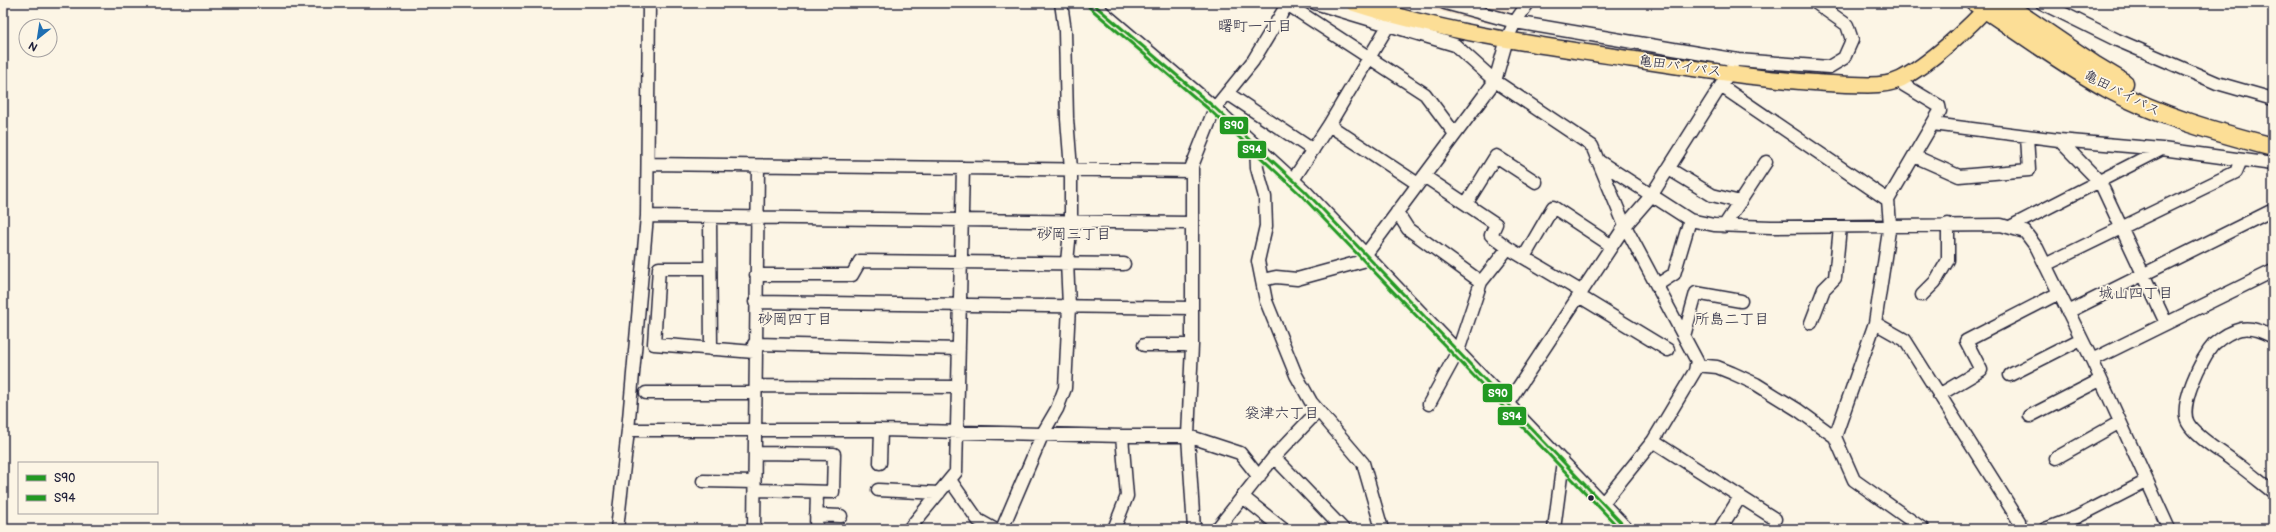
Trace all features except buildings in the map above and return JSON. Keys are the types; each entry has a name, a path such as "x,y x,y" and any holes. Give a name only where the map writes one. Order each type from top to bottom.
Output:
{"highway":[{"name":"亀田バイパス","path":"2003,3 2114,78 2273,147"},
{"name":"亀田バイパス","path":"1984,5 2084,74 2115,92 2171,118 2239,132 2273,134"}],"main road":[{"name":"亀田バイパス","path":"1353,3 1410,21 1724,80 1845,85 1885,84 1901,79 1928,61 1984,5"}],"street":[{"path":"617,529 628,430 647,216 648,3"},
{"path":"1002,529 1043,433 1057,409 1065,388 1069,306 1067,262 1071,221 1071,169 1067,119 1065,31 1061,3"},
{"path":"1092,3 1215,108 1293,180 1366,254 1627,529"},
{"path":"1315,3 1454,45 1495,81 1592,146 1625,226 1697,361 1695,371 1653,441 1603,503"},
{"path":"1445,3 1515,22 1738,60 1829,67 1844,58 1852,40 1847,25 1816,3"},
{"path":"1262,280 1276,277 1297,279 1363,261 1366,254 1495,81 1515,22 1528,3"},
{"path":"2042,3 2117,40 2217,83 2273,99"},
{"path":"1194,529 1188,436 1192,345 1190,223 1191,171 1215,108 1253,61 1287,4 1425,94 1455,134"},
{"path":"1293,180 1329,125 1388,26"},
{"path":"1508,403 1625,226 1651,196 1738,60"},
{"path":"1834,437 1875,323 1890,224 1888,200 1940,111 1939,106 1904,85 1901,79"},
{"path":"1724,80 1888,200"},
{"path":"1227,93 1313,150"},
{"path":"1933,124 2058,140 2162,149 2273,164"},
{"path":"1329,125 1421,180 1466,204 1496,224 1492,235 1508,248 1668,350"},
{"path":"1914,156 1959,176 2029,170 2027,136"},
{"path":"2058,140 2100,182 2166,323"},
{"path":"1256,146 1257,168 1264,197 1266,226 1258,262 1266,301 1296,375 1318,411 1363,463 1382,529"},
{"path":"2010,227 2162,149"},
{"path":"1466,204 1496,156 1536,182"},
{"path":"1597,160 1690,220 1724,226 1840,227 1890,224 2001,225 2025,232 2037,248 2092,360 2169,529"},
{"path":"2045,265 2236,172 2241,160"},
{"path":"1724,226 1766,162"},
{"path":"648,164 1191,171"},
{"path":"754,529 756,430 754,348 758,166"},
{"path":"910,529 956,472 963,168"},
{"path":"1669,169 1712,195 1740,202"},
{"path":"1524,257 1553,207 1612,246"},
{"path":"2068,312 2273,210"},
{"path":"1397,212 1408,229 1481,282"},
{"path":"647,216 1190,223"},
{"path":"710,217 711,349"},
{"path":"1657,285 1674,274 1690,220"},
{"path":"1922,295 1935,282 1948,260 1948,224"},
{"path":"1811,323 1824,289 1835,278 1840,227"},
{"path":"1429,404 1458,351 1481,282 1508,248"},
{"path":"756,275 852,275 860,261 1067,262 1124,264"},
{"path":"710,268 659,268 654,344 711,349 959,348"},
{"path":"2092,360 2273,271"},
{"path":"1684,336 1696,293 1741,301"},
{"path":"1939,395 1981,370 1966,341 2059,293"},
{"path":"755,302 1191,308"},
{"path":"1875,323 1905,340 2019,521 2020,529"},
{"path":"2273,337 2255,329 2241,329 2224,337 2215,344 2203,360 2193,382 2187,401 2186,417 2188,423 2213,447 2273,492"},
{"path":"2010,375 2081,339"},
{"path":"1144,346 1192,345"},
{"path":"1696,365 1717,367 1756,384 1798,410 1834,437 1854,480 1923,529"},
{"path":"2030,416 2100,380"},
{"path":"646,393 958,387"},
{"path":"1217,529 1274,457 1318,411"},
{"path":"2056,458 2120,422"},
{"path":"628,430 881,430 1122,436 1188,436 1240,453 1259,476"},
{"path":"880,463 881,430"},
{"path":"1114,529 1126,496 1122,436"},
{"path":"1653,441 1775,519"},
{"path":"703,481 817,492 833,492 834,454 755,452"},
{"path":"1274,457 1343,529"},
{"path":"1554,529 1563,461"},
{"path":"950,480 978,520 994,529"},
{"path":"2045,529 2077,517 2147,481"},
{"path":"878,490 939,493"},
{"path":"816,529 817,492"},
{"path":"1243,497 1283,529"},
{"path":"1720,529 1740,497"},
{"path":"816,515 841,516"}],"shaded area":[{"path":"1408,3 1521,3 1490,24"}],"transit line":[{"name":"S90","path":"1092,3 1215,108 1305,191 1627,529"},
{"name":"S94","path":"1089,7 1212,112 1301,195 1620,529"}],"district":[{"name":"曙町一丁目","path":"1255,26"},
{"name":"砂岡三丁目","path":"1074,234"},
{"name":"城山四丁目","path":"2136,293"},
{"name":"砂岡四丁目","path":"795,319"},
{"name":"所島二丁目","path":"1732,319"},
{"name":"袋津六丁目","path":"1282,413"}]}
